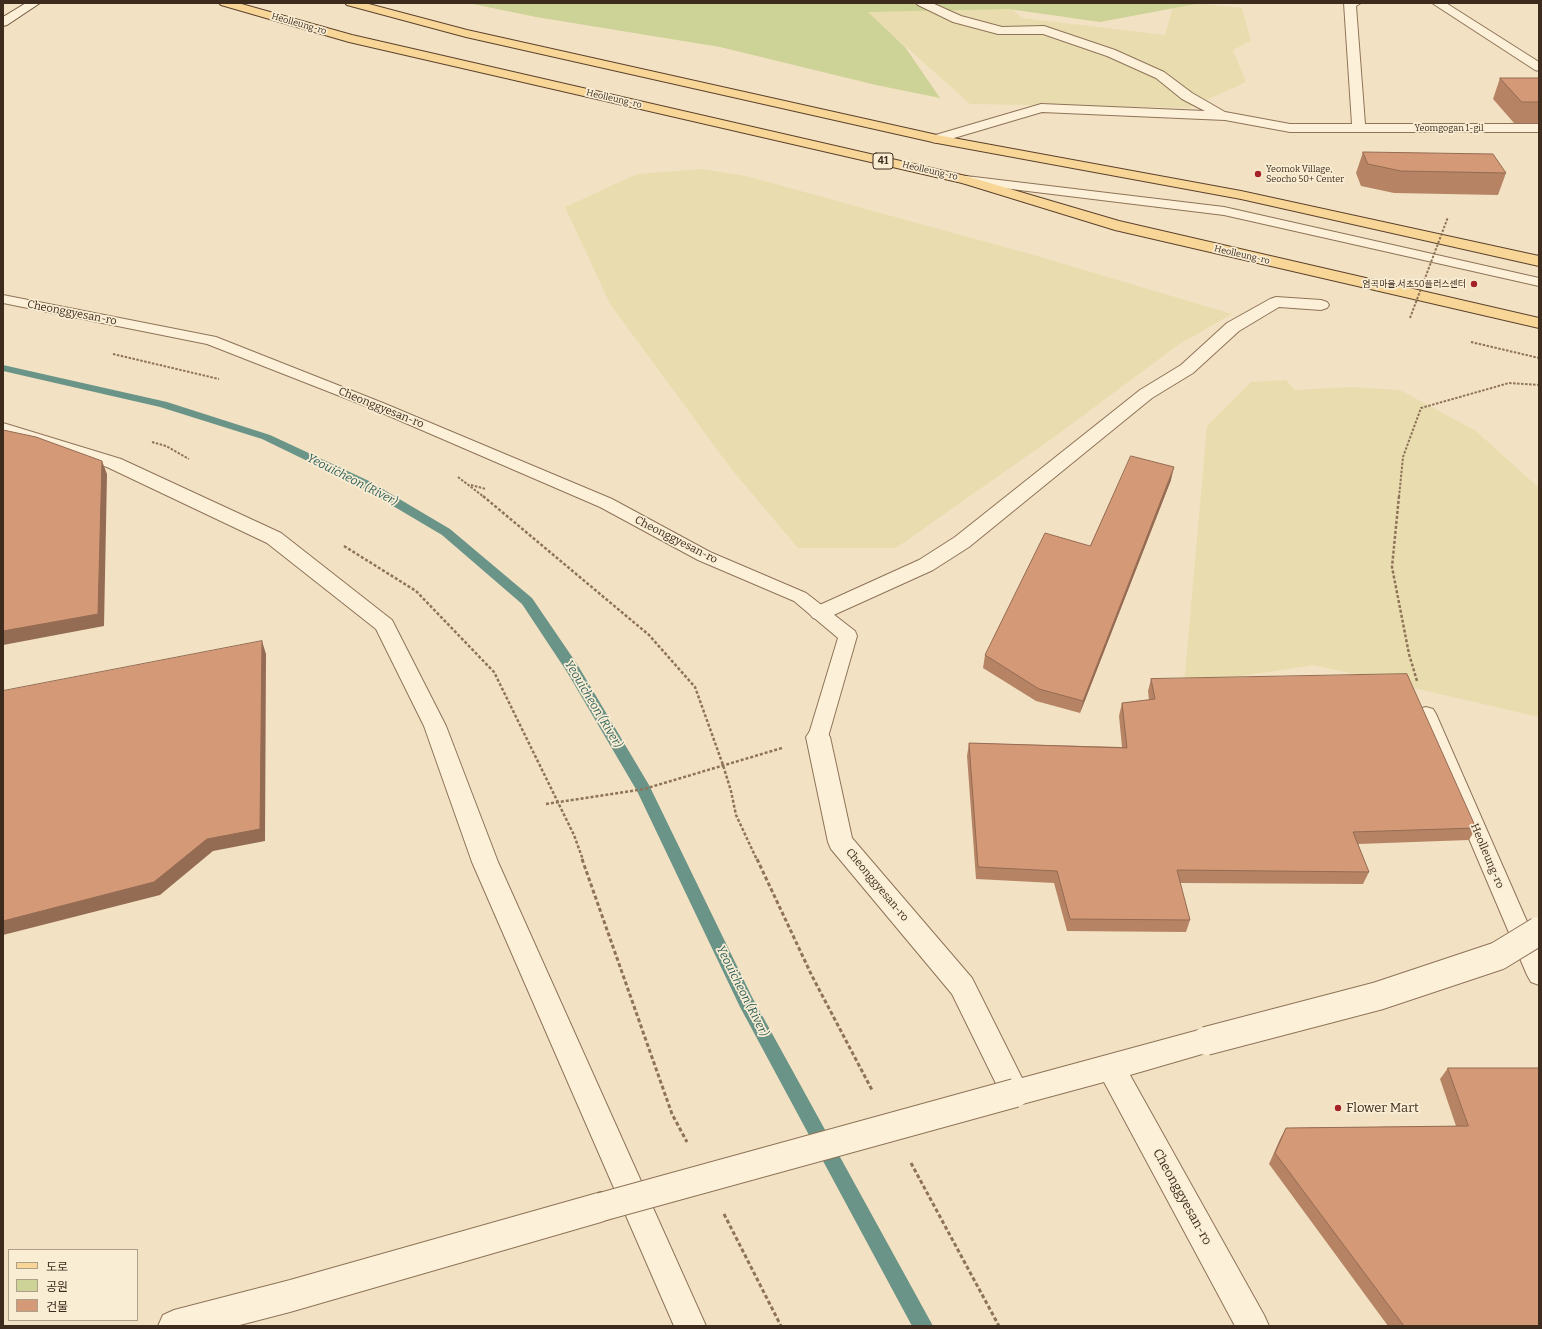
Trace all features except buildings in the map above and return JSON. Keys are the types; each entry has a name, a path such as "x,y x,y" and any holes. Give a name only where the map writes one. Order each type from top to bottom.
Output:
{"main road":[{"name":"Heolleung-ro","path":"225,3 349,38 966,180 1115,225 1539,323"},
{"path":"351,3 466,33 938,139 1241,195 1539,262"}],"street":[{"path":"3,22 34,3"},
{"path":"922,3 957,19 1002,31 1044,30 1111,53 1160,74 1188,96 1225,116"},
{"path":"1355,3 1350,3 1359,128"},
{"path":"1438,3 1539,67"},
{"path":"938,139 1041,108 1225,116"},
{"name":"Yeomgogan 1-gil","path":"1225,116 1290,128 1539,128"},
{"path":"820,613 926,565 962,542 1146,394 1187,369 1233,327 1276,302 1320,305"},
{"path":"3,428 114,463 274,538 384,625 435,726 484,862 690,1326"},
{"name":"Cheonggyesan-ro","path":"818,737 840,842 962,986 1015,1093"},
{"path":"174,1326 290,1296 601,1207 1015,1093 1378,996 1498,956 1539,931"},
{"name":"Cheonggyesan-ro","path":"1111,1068 1253,1326"}],"lane":[{"path":"966,180 1224,212 1539,282"},
{"name":"Cheonggyesan-ro","path":"3,299 211,340 378,406 606,503 704,556 800,597 848,636 818,737"},
{"name":"Heolleung-ro","path":"1426,714 1539,975"}],"path":[{"path":"1410,318 1448,217"},
{"path":"109,354 223,380"},
{"path":"1426,714 1410,654 1392,567 1403,457 1421,408 1509,383 1539,385"},
{"path":"456,476 469,484 648,634 695,687 732,791 736,815 812,976 875,1095"},
{"path":"416,591 494,672 558,802 574,835 672,1114 690,1149"},
{"path":"546,804 644,789 818,737"},
{"path":"908,1158 994,1318 1000,1326"},
{"path":"723,1213 781,1326"}],"shaded area":[{"path":"857,3 1005,3 1022,18 1165,35 1174,3 1196,3 1242,8 1251,41 1233,50 1246,82 1189,108 970,104"},
{"path":"702,169 746,176 1034,255 1232,314 1178,345 1057,435 896,548 798,548 732,470 610,304 565,207 637,174"},
{"path":"1286,380 1295,390 1350,387 1400,390 1476,431 1539,488 1539,717 1314,665 1184,685 1207,426 1251,382"}],"green space":[{"path":"468,3 1201,3 1100,22 1009,9 868,12 905,47 940,98 876,85 720,47 536,17"}],"waterway":[{"name":"Yeouicheon (River)","path":"3,368 163,404 266,437 365,484 446,532 527,601 572,668 644,789 746,1002 923,1326"}],"place":[{"name":"Yeomok Village, Seocho 50+ Center","path":"1258,174"},
{"name":"염곡마을.서초50플러스센터","path":"1474,284"},
{"name":"Flower Mart","path":"1338,1108"}]}
